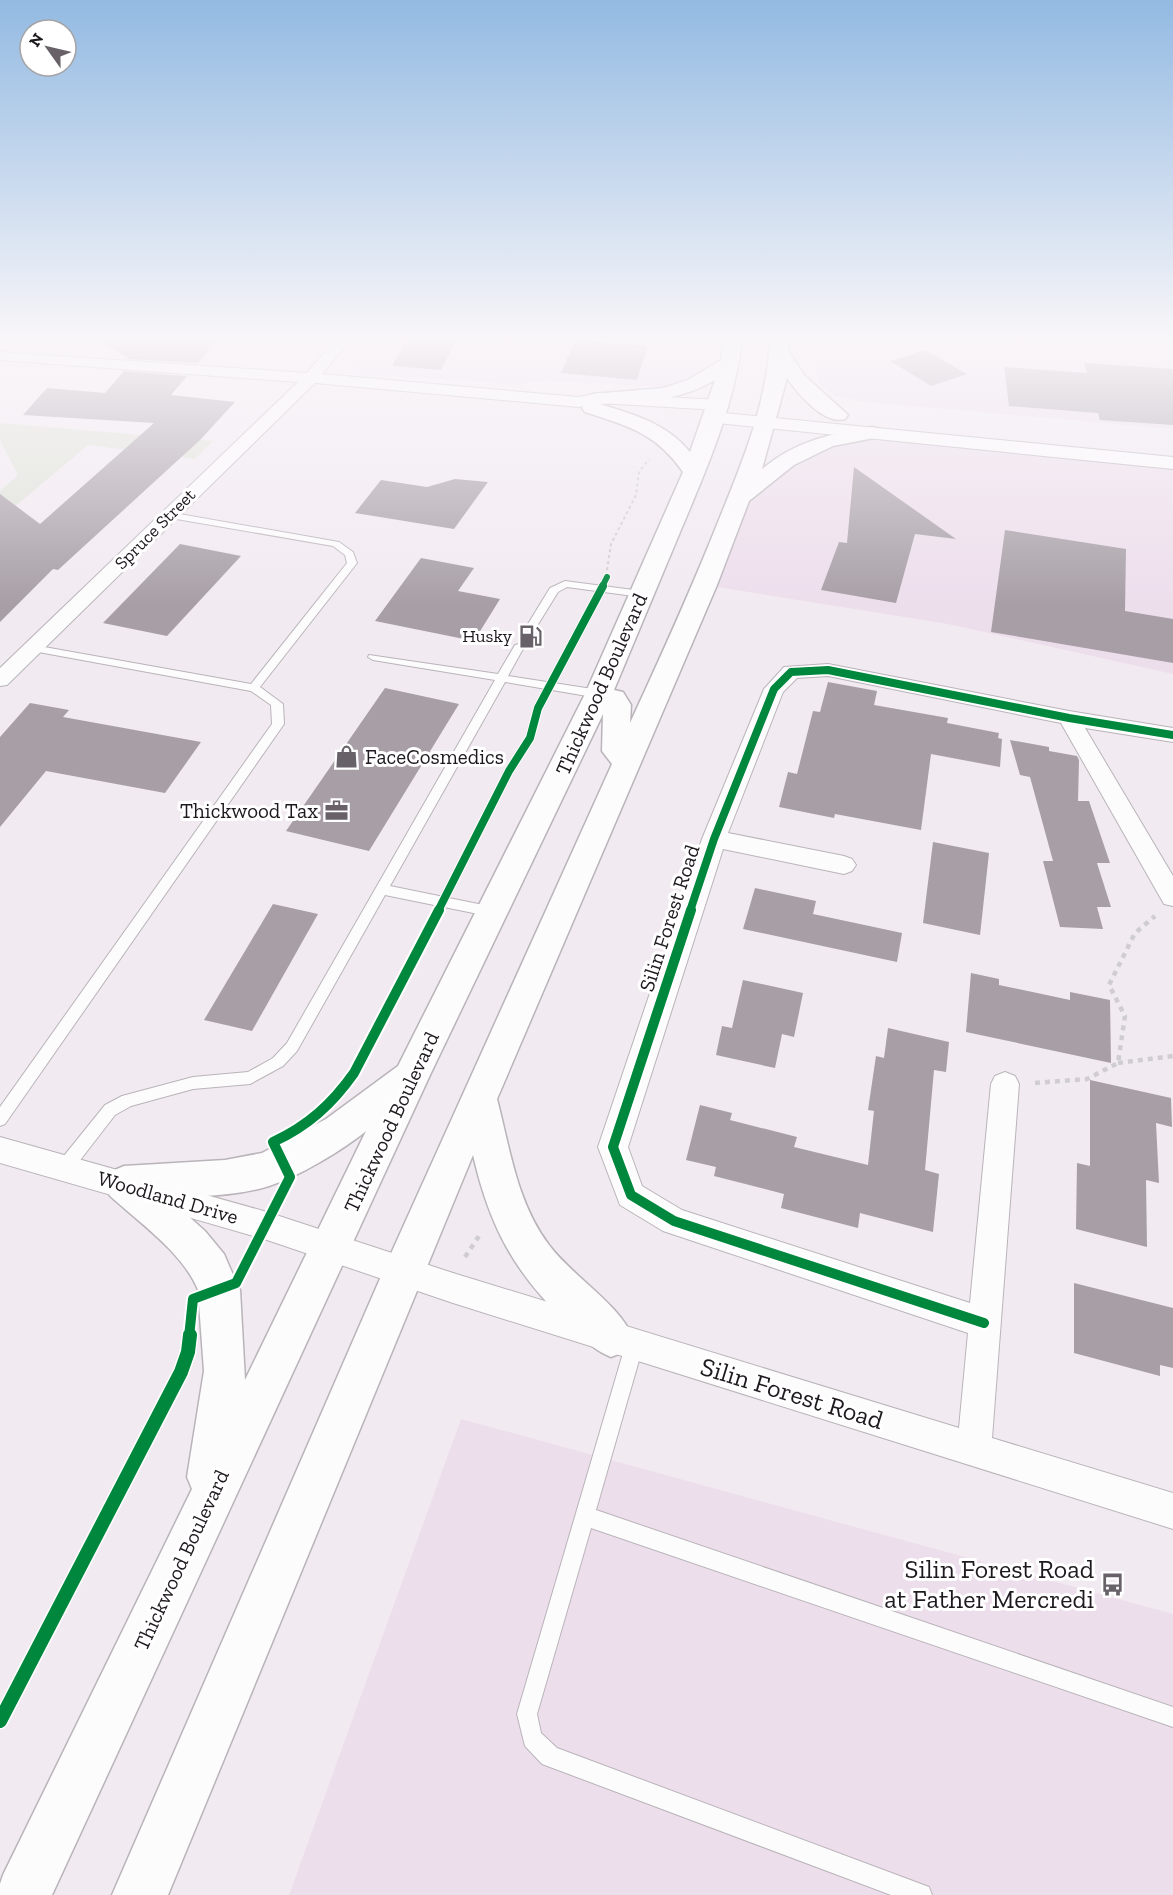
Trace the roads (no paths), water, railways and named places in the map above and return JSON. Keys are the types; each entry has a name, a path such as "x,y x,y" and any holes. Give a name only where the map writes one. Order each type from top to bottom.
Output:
{"main road":[{"path":"647,427 662,434 679,449 693,471"},
{"name":"Thickwood Boulevard","path":"23,1895 412,1075 599,694 710,427"},
{"path":"140,1895 403,1272 705,585 740,499 764,427"},
{"path":"740,499 786,460 827,441 872,433"},
{"path":"599,694 614,698 617,705 616,751 626,761"},
{"path":"124,1184 225,1177 268,1169 339,1131 412,1075"},
{"path":"479,1098 506,1203 517,1232 550,1275 623,1340"},
{"path":"124,1184 191,1244 210,1268 219,1290 225,1371 204,1512"}],"street":[{"name":"Spruce Street","path":"0,680 259,427"},
{"path":"838,427 872,433 1173,463"},
{"path":"1000,427 1046,431"},
{"name":"Silin Forest Road","path":"984,1323 674,1221 631,1195 613,1147 714,839 774,689 791,672 828,670 1070,718 1173,735"},
{"path":"1070,718 1165,905"},
{"name":"Silin Forest Road","path":"714,839 844,865"},
{"path":"974,1450 1005,1084"},
{"name":"Woodland Drive","path":"0,1150 124,1184 332,1247 403,1272"},
{"name":"Silin Forest Road","path":"403,1272 1173,1511"}],"lane":[{"path":"168,515 336,544 350,554 352,563 254,688"},
{"path":"533,624 554,590 565,584 641,594"},
{"path":"64,1167 110,1110 127,1101 193,1083 250,1078 278,1062 292,1047 380,888 519,647"},
{"path":"0,1119 278,724 277,704 254,688 33,648"},
{"path":"374,657 599,694"},
{"path":"380,888 493,912"},
{"path":"623,1340 584,1516 527,1714 532,1739 550,1756 921,1895"},
{"path":"584,1516 1173,1717"}],"place":[{"name":"Husky","path":"530,636"},
{"name":"FaceCosmedics","path":"347,756"},
{"name":"Thickwood Tax","path":"336,810"},
{"name":"Silin Forest Road at Father Mercredi","path":"1112,1584"}]}
